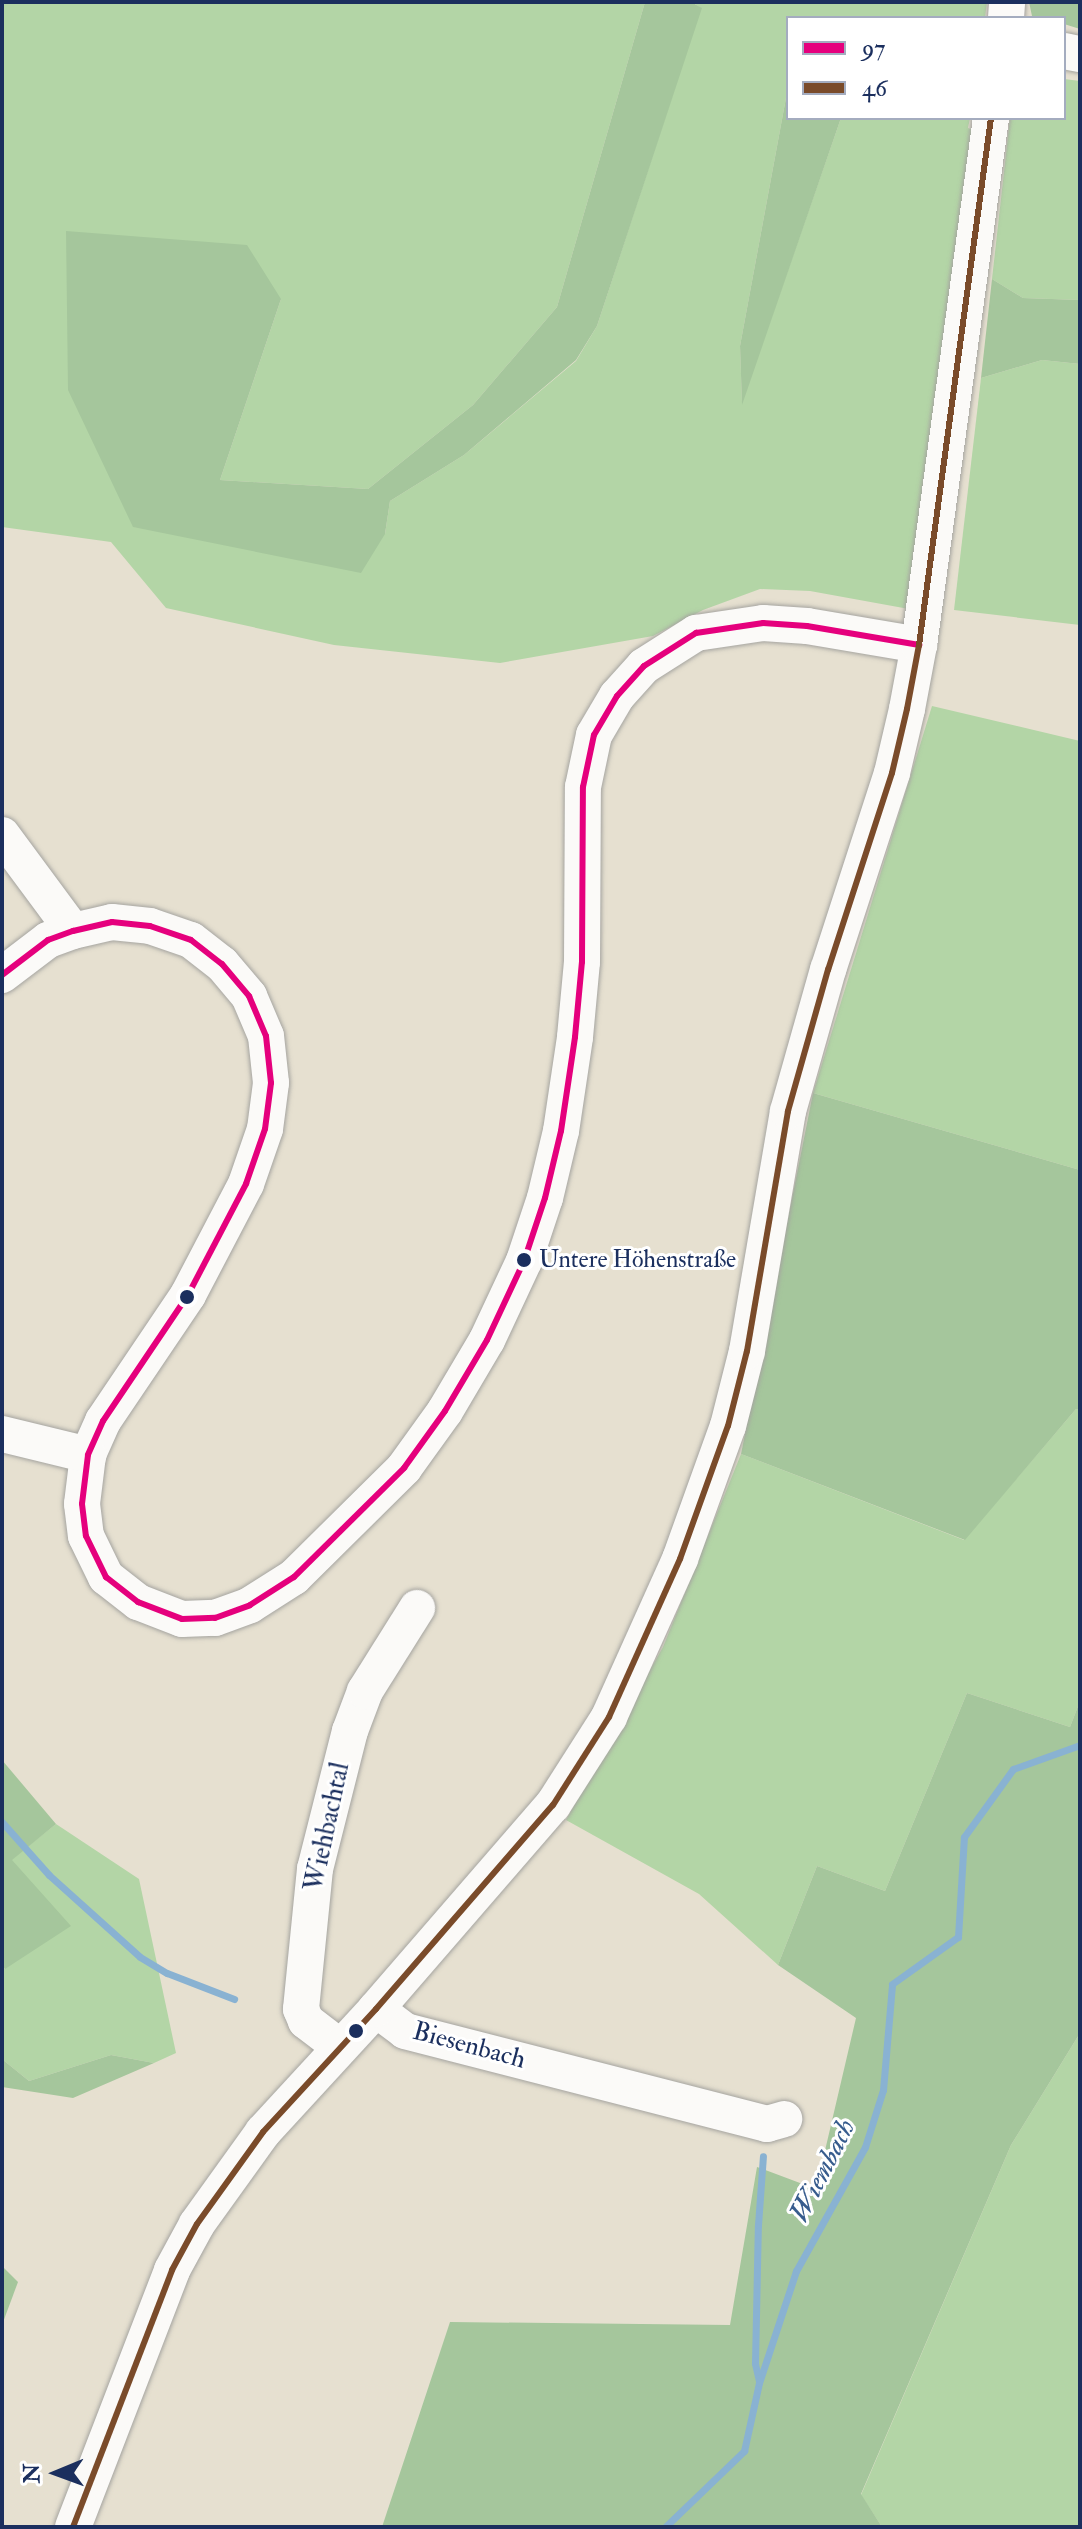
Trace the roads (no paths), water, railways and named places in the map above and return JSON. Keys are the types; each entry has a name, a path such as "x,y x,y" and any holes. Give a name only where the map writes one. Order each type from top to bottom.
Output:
{"street":[{"path":"73,2527 172,2270 197,2224 263,2132 376,2009 553,1805 609,1717 680,1559 728,1426 747,1351 788,1111 828,970 892,773 919,645 991,120"},
{"path":"2,975 48,940 73,931 112,922 150,926 191,940 222,964 249,996 266,1036 271,1083 265,1129 246,1184 188,1295 103,1421 88,1455 82,1504 86,1536 106,1577 138,1602 182,1619 215,1618 250,1605 294,1577 404,1468 445,1411 487,1340 524,1261 545,1198 561,1131 575,1037 582,962 583,787 594,735 617,696 644,666 696,633 763,623 807,626 919,645"},
{"path":"2,835 73,931"},
{"path":"2,1434 88,1455"},
{"name":"Wiehbachtal","path":"340,2047 306,2021 301,2009 315,1869 345,1747 360,1704 417,1608"},
{"name":"Biesenbach","path":"376,2009 405,2031 767,2124 784,2119"}],"waterway":[{"name":"Wiembach","path":"665,2527 744,2451 759,2383 796,2271 865,2147 883,2090 892,1984 958,1937 964,1837 1013,1769 1080,1745"},
{"path":"2,1822 49,1875 140,1957 167,1973 234,1999"},
{"path":"759,2381 755,2363 763,2156"}],"place":[{"name":"Untere Höhenstraße","path":"524,1260"}]}
